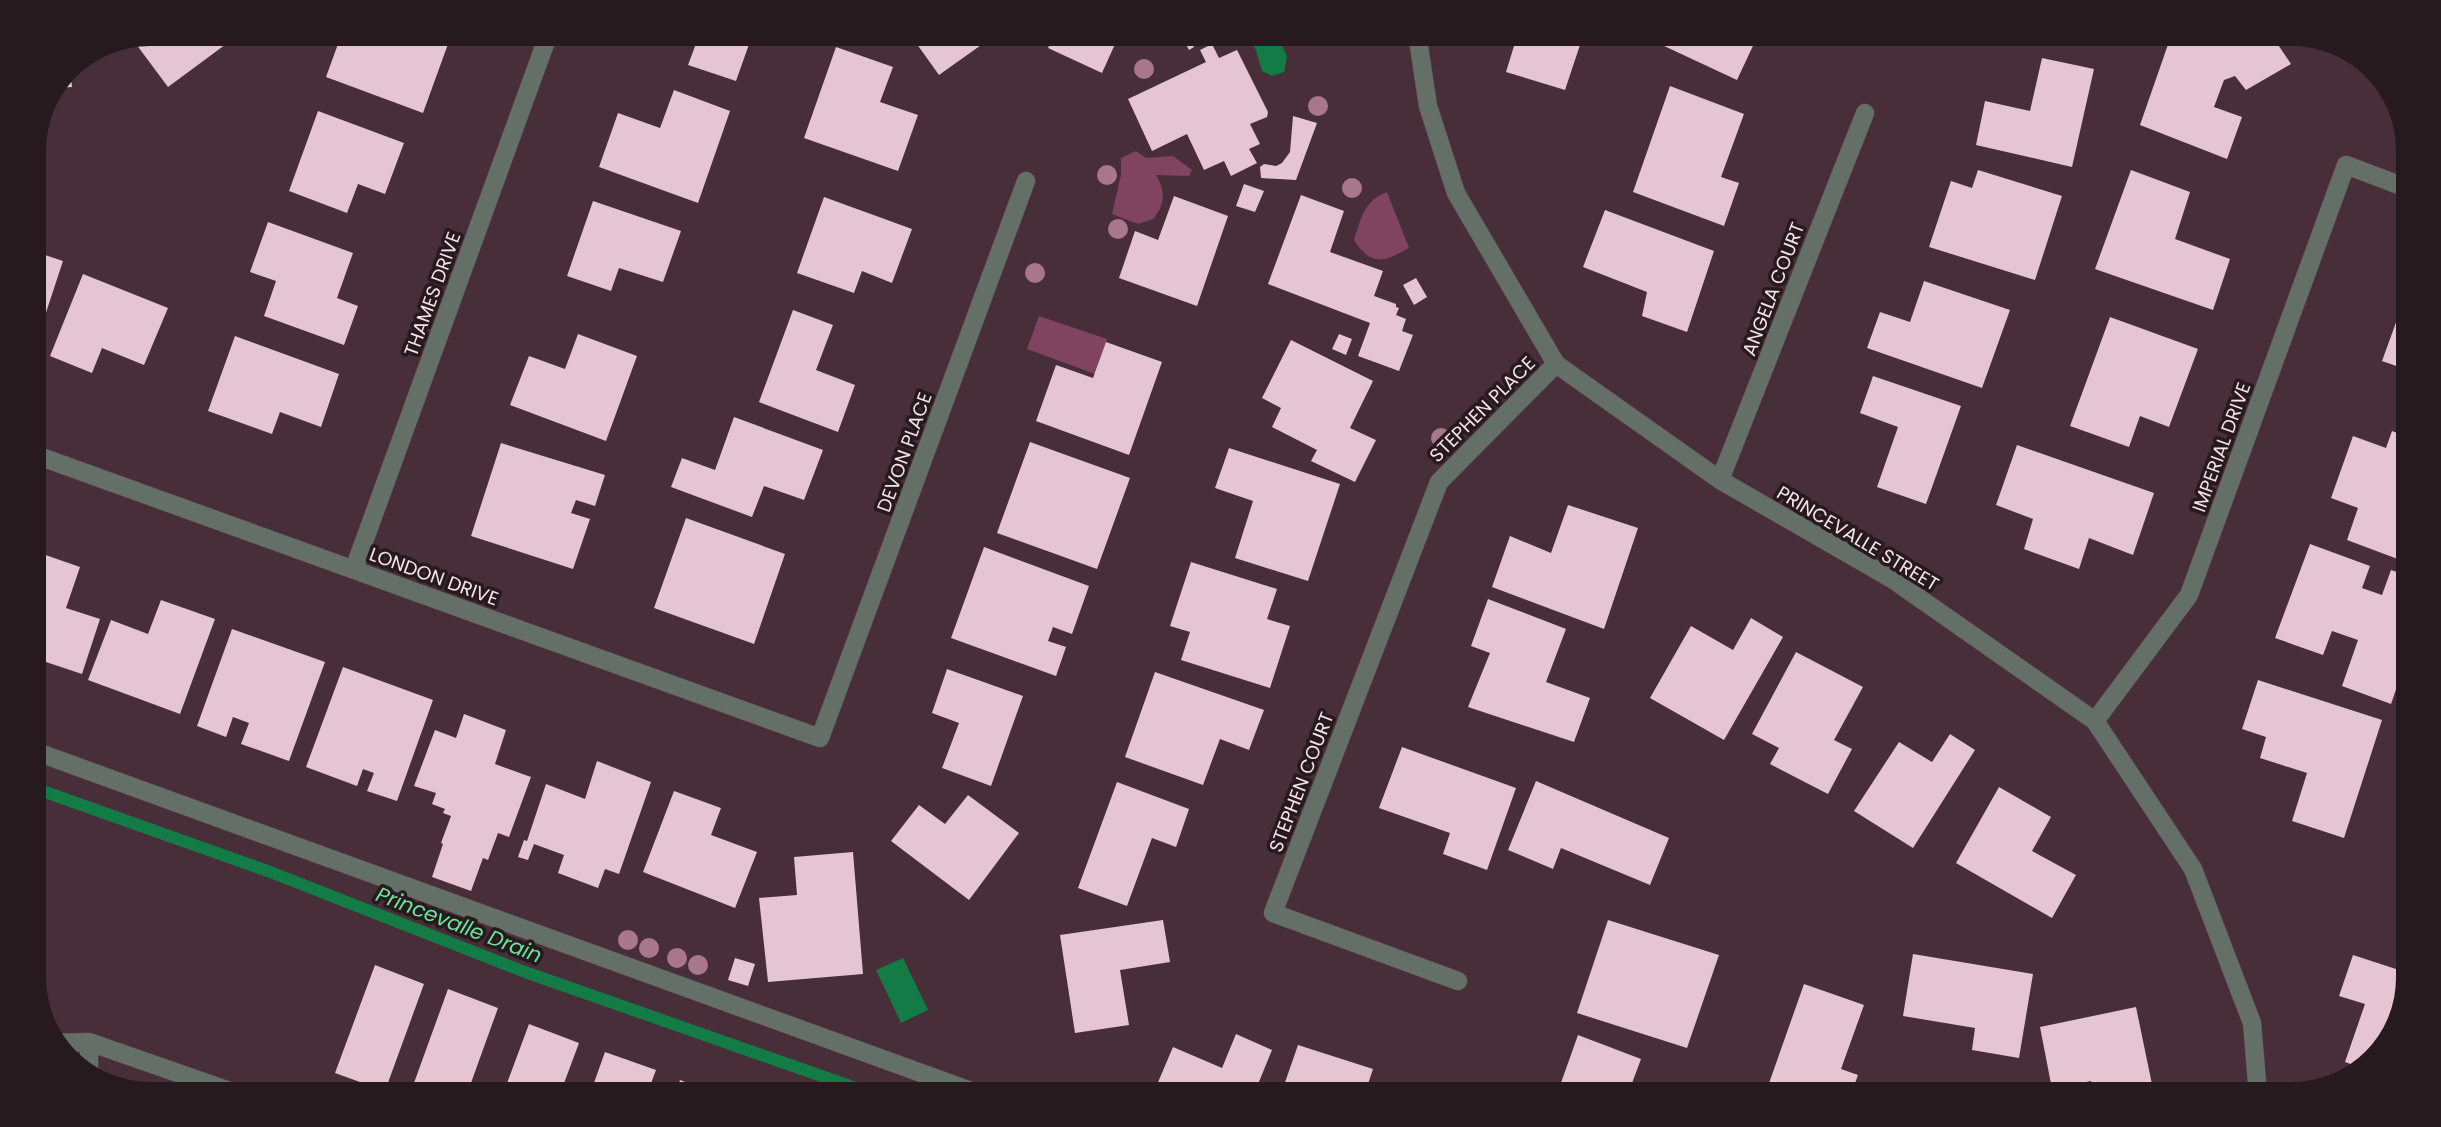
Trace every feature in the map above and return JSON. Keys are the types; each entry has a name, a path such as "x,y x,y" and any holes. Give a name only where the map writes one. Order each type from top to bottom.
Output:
{"street":[{"name":"THAMES DRIVE","path":"354,569 545,46"},
{"name":"PRINCEVALLE STREET","path":"1419,46 1428,106 1457,193 1556,364 1720,480 1892,579 2095,721 2193,869 2252,1023 2257,1082"},
{"name":"ANGELA COURT","path":"1720,480 1865,113"},
{"name":"IMPERIAL DRIVE","path":"2095,721 2189,595 2346,165 2395,183"},
{"name":"DEVON PLACE","path":"820,738 1026,181"},
{"name":"STEPHEN PLACE","path":"1439,482 1556,364"},
{"name":"LONDON DRIVE","path":"46,459 820,738"},
{"name":"STEPHEN COURT","path":"1439,482 1273,914 1458,981"},
{"path":"46,755 946,1082"},
{"path":"89,1042 89,1062"},
{"path":"69,1043 89,1042 204,1082"}],"shaded area":[{"path":"1253,46 1282,46 1287,57 1284,72 1272,76 1262,71"},
{"path":"1136,151 1146,158 1173,156 1192,170 1189,176 1156,175 1162,192 1160,208 1153,219 1138,224 1112,214 1121,175 1121,158"},
{"path":"1387,192 1409,248 1385,259 1372,258 1360,249 1354,240 1368,205"},
{"path":"1039,316 1107,339 1095,374 1027,349"},
{"path":"903,958 928,1010 901,1023 876,970"}],"building":[{"path":"223,46 168,87 138,47"},
{"path":"337,46 447,46 423,113 326,77"},
{"path":"695,46 748,46 736,81 688,65"},
{"path":"918,46 980,46 939,75"},
{"path":"1049,46 1114,46 1102,73 1048,48"},
{"path":"1213,46 1219,58 1237,50 1268,112 1267,117 1250,124 1260,144 1249,149 1257,163 1231,176 1224,161 1204,170 1187,134 1152,151 1128,99 1206,62 1200,50"},
{"path":"1514,46 1580,46 1565,90 1506,72"},
{"path":"1664,46 1753,46 1737,80"},
{"path":"2167,46 2279,46 2291,64 2246,90 2235,76 2224,80 2214,107 2242,117 2227,159 2140,125"},
{"path":"836,47 893,67 880,102 918,115 898,171 804,138"},
{"path":"2042,58 2094,69 2072,167 1976,145 1985,101 2030,111"},
{"path":"1670,86 1744,114 1721,177 1739,183 1724,226 1633,192"},
{"path":"674,90 730,111 698,203 599,167 618,113 660,128"},
{"path":"318,111 404,143 385,194 358,184 347,213 289,191"},
{"path":"1293,116 1317,123 1296,180 1261,178 1260,167 1264,164 1276,166 1282,163 1290,152"},
{"path":"1978,170 2062,196 2035,280 1929,247 1951,181 1972,188"},
{"path":"2131,170 2190,192 2175,239 2230,259 2213,310 2095,269"},
{"path":"1244,184 1264,191 1255,212 1236,206"},
{"path":"1301,195 1344,211 1330,252 1383,271 1374,296 1396,304 1399,308 1396,315 1406,319 1402,331 1413,335 1399,371 1358,356 1370,323 1268,284"},
{"path":"1174,196 1228,216 1197,306 1119,278 1135,231 1158,240"},
{"path":"824,197 912,229 892,283 862,271 854,293 797,273"},
{"path":"593,201 681,231 663,282 619,268 611,291 567,276"},
{"path":"1605,210 1714,251 1687,332 1642,316 1647,292 1583,267"},
{"path":"268,222 353,253 337,298 358,306 344,345 264,316 276,281 250,272"},
{"path":"46,255 63,261 46,313"},
{"path":"83,274 168,308 144,365 102,348 92,373 50,356"},
{"path":"1416,278 1427,297 1414,305 1403,285"},
{"path":"1924,281 2010,310 1982,388 1867,348 1880,312 1910,322"},
{"path":"793,310 833,325 816,370 855,385 838,432 759,402"},
{"path":"2110,317 2198,349 2169,427 2140,416 2129,447 2070,426"},
{"path":"2395,325 2395,366 2382,361"},
{"path":"578,334 637,356 606,441 510,405 529,356 565,369"},
{"path":"1339,334 1352,339 1346,355 1332,349"},
{"path":"235,336 339,374 321,427 280,412 272,434 208,411"},
{"path":"1291,340 1373,381 1350,428 1376,440 1355,482 1311,461 1317,450 1272,427 1281,408 1262,398"},
{"path":"1106,342 1162,362 1129,455 1036,421 1056,365 1093,378"},
{"path":"1873,376 1961,406 1926,504 1877,487 1898,427 1860,413"},
{"path":"734,417 823,450 804,500 764,486 752,517 671,487 682,458 715,470"},
{"path":"2392,431 2395,432 2395,558 2347,540 2358,508 2331,498 2353,436 2386,448"},
{"path":"1030,442 1130,478 1097,569 997,533"},
{"path":"501,443 605,475 595,506 576,500 571,513 590,519 573,569 471,536"},
{"path":"2017,445 2154,493 2133,555 2089,538 2079,569 2024,549 2033,519 1996,505"},
{"path":"1229,448 1340,484 1308,581 1235,558 1253,501 1215,488"},
{"path":"1568,505 1638,528 1604,629 1492,587 1510,536 1551,553"},
{"path":"686,518 785,554 754,644 654,608"},
{"path":"2310,544 2370,566 2362,588 2382,595 2391,570 2396,572 2396,690 2391,704 2342,686 2358,640 2332,631 2323,655 2275,638"},
{"path":"984,547 1089,586 1072,634 1053,627 1048,641 1066,647 1056,676 951,638"},
{"path":"46,555 80,567 66,608 100,619 82,674 46,662"},
{"path":"1191,562 1277,589 1267,619 1290,626 1270,688 1181,660 1190,632 1170,626"},
{"path":"1488,599 1566,629 1546,682 1590,698 1574,742 1468,707 1490,653 1471,646"},
{"path":"161,600 215,619 180,714 88,680 111,620 148,634"},
{"path":"1751,618 1783,637 1724,740 1650,698 1691,626 1733,650"},
{"path":"232,629 325,662 289,761 241,744 249,723 233,717 226,737 197,726"},
{"path":"1796,652 1863,687 1834,740 1852,749 1828,794 1770,764 1779,748 1752,734"},
{"path":"343,667 433,700 397,801 367,791 374,773 363,769 357,786 306,767"},
{"path":"947,669 1023,696 991,786 942,768 959,723 932,713"},
{"path":"1155,672 1264,710 1249,750 1220,739 1203,785 1125,757"},
{"path":"2258,680 2382,720 2344,838 2292,821 2307,773 2260,758 2266,737 2242,729"},
{"path":"464,714 506,730 495,764 531,777 509,837 498,833 488,860 483,858 471,891 432,877 451,816 443,813 445,809 432,804 436,793 414,786 435,730 456,738"},
{"path":"1950,734 1975,750 1913,848 1854,811 1899,742 1932,762"},
{"path":"1402,747 1516,788 1487,870 1443,854 1450,833 1379,808"},
{"path":"597,761 651,782 619,874 605,869 598,888 558,873 564,855 534,844 528,860 518,857 524,840 527,841 546,784 585,799"},
{"path":"1536,781 1669,838 1650,885 1561,848 1553,869 1508,850"},
{"path":"1117,782 1189,809 1176,847 1152,838 1127,906 1078,888"},
{"path":"1999,787 2051,817 2032,851 2076,875 2052,918 1956,863"},
{"path":"674,791 721,808 711,835 757,852 735,908 643,872"},
{"path":"968,795 1019,833 969,900 891,841 919,805 945,824"},
{"path":"853,852 863,974 768,982 759,898 797,895 794,857"},
{"path":"1163,920 1170,962 1120,970 1129,1025 1075,1033 1060,935"},
{"path":"1608,920 1719,955 1687,1048 1577,1013"},
{"path":"1913,954 2033,974 2019,1058 1972,1050 1975,1028 1903,1016"},
{"path":"2353,955 2396,969 2394,998 2388,1018 2370,1046 2350,1064 2345,1062 2365,1004 2339,996"},
{"path":"735,958 755,964 748,986 728,980"},
{"path":"375,965 424,984 388,1082 360,1082 335,1073"},
{"path":"1804,984 1864,1005 1841,1069 1858,1075 1855,1082 1769,1082"},
{"path":"448,989 498,1008 471,1082 414,1082"},
{"path":"2136,1007 2152,1082 2051,1082 2040,1027"},
{"path":"529,1024 579,1043 564,1082 507,1082"},
{"path":"1236,1034 1272,1050 1259,1082 1158,1082 1173,1047 1222,1068"},
{"path":"1578,1035 1641,1059 1632,1082 1561,1082"},
{"path":"1298,1045 1373,1069 1369,1082 1285,1082"},
{"path":"605,1052 656,1070 652,1082 594,1082"}],"waterway":[{"name":"Princevalle Drain","path":"46,792 273,873 525,972 839,1082"}]}
